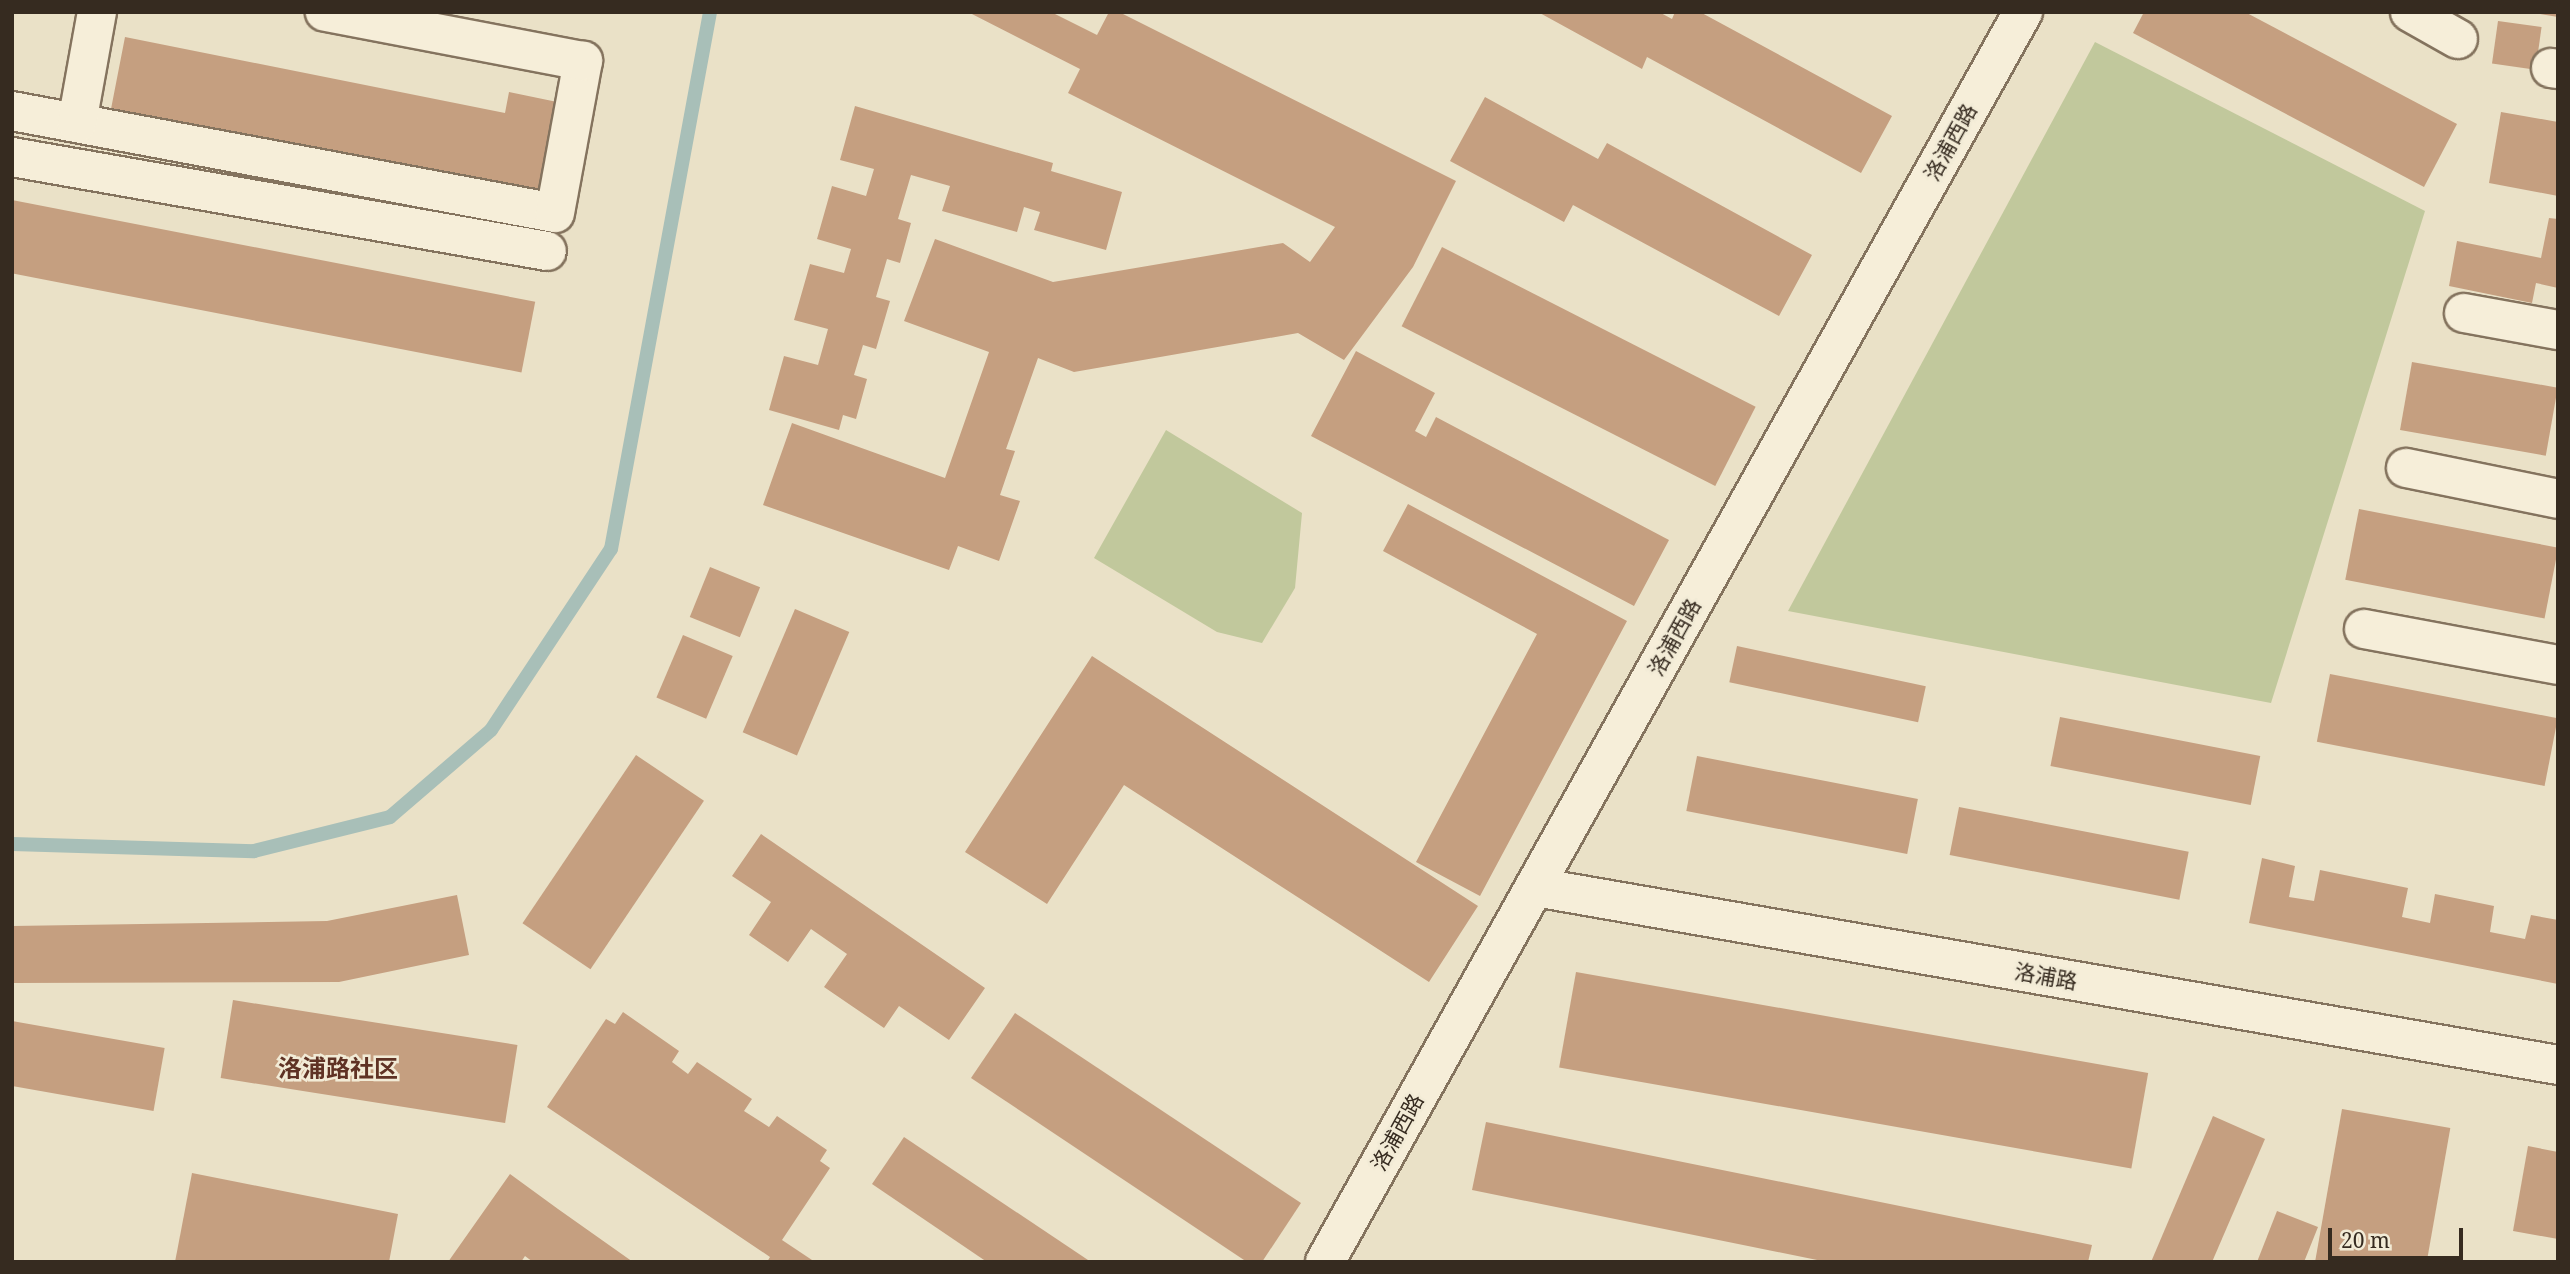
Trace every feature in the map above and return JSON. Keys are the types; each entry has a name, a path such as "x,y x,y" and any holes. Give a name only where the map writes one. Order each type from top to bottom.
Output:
{"street":[{"path":"76,123 97,12"},
{"path":"12,111 555,213 583,61 325,12"},
{"name":"洛浦西路","path":"1325,1262 2023,12"},
{"path":"2410,12 2458,39"},
{"path":"12,157 547,251"},
{"path":"2464,313 2558,330"},
{"path":"2406,468 2558,499"},
{"path":"2364,629 2558,665"},
{"name":"洛浦路","path":"1535,887 2558,1065"}],"green space":[{"path":"2095,42 2425,211 2271,703 1788,611"},
{"path":"1166,430 1302,513 1295,588 1262,643 1217,632 1094,558"}],"building":[{"path":"968,12 1051,12 1097,35 1109,12 1119,12 1456,181 1413,267 1344,360 1298,333 1074,372 1038,358 1006,449 1015,451 1000,495 1020,501 999,561 958,546 949,570 763,505 792,423 945,478 989,352 904,321 935,239 1053,282 1283,243 1310,262 1335,227 1068,93 1080,69"},
{"path":"1538,12 1659,12 1672,19 1675,12 1700,12 1892,116 1861,173 1647,57 1642,69"},
{"path":"2144,12 2245,12 2457,124 2424,187 2133,33"},
{"path":"2558,12 2558,17 2540,14"},
{"path":"2498,21 2542,27 2536,70 2492,64"},
{"path":"125,37 505,113 509,92 562,103 544,195 111,109"},
{"path":"1485,97 1598,159 1607,143 1812,255 1779,316 1573,205 1564,222 1450,161"},
{"path":"855,106 1053,163 1051,171 1122,192 1106,250 1034,230 1040,212 1024,207 1017,232 942,211 950,186 911,175 898,219 911,223 900,263 887,259 876,297 890,301 876,349 863,345 854,375 867,379 856,419 843,415 839,430 769,410 784,356 818,365 828,329 794,320 810,264 844,273 851,249 817,239 832,186 866,196 874,169 840,160"},
{"path":"2501,112 2558,122 2558,196 2489,183"},
{"path":"12,200 535,302 521,372 12,273"},
{"path":"2549,218 2558,219 2558,288 2536,283 2532,303 2449,286 2457,241 2541,258"},
{"path":"1442,247 1756,407 1715,486 1402,326"},
{"path":"1356,351 1435,393 1415,431 1426,437 1436,417 1669,540 1634,606 1311,436"},
{"path":"2412,362 2558,388 2546,456 2400,430"},
{"path":"1408,504 1627,621 1480,896 1416,862 1537,634 1383,551"},
{"path":"2359,509 2558,548 2545,618 2345,580"},
{"path":"710,567 760,587 740,637 690,617"},
{"path":"795,609 849,632 797,755 743,732"},
{"path":"683,635 733,656 706,719 656,698"},
{"path":"1737,646 1926,686 1918,722 1729,682"},
{"path":"1092,656 1478,906 1429,982 1124,785 1047,904 965,852"},
{"path":"2330,674 2558,718 2545,786 2317,742"},
{"path":"2060,717 2260,756 2251,805 2050,766"},
{"path":"636,755 704,801 590,969 522,923"},
{"path":"1697,756 1918,799 1907,854 1686,811"},
{"path":"1959,807 2189,852 2179,900 1950,855"},
{"path":"761,834 985,988 949,1040 899,1006 884,1028 824,987 847,954 811,929 788,962 749,935 771,902 732,876"},
{"path":"2262,858 2295,866 2289,897 2314,901 2320,870 2408,888 2402,917 2430,923 2435,894 2494,906 2490,932 2525,939 2531,915 2558,920 2558,984 2249,923"},
{"path":"457,895 469,955 339,982 12,983 12,926 327,921"},
{"path":"1576,972 2148,1073 2131,1168 1559,1068"},
{"path":"233,1000 517,1045 505,1123 221,1078"},
{"path":"623,1012 679,1051 672,1062 688,1074 697,1062 752,1099 744,1111 769,1127 777,1116 827,1150 820,1161 830,1168 782,1240 815,1262 767,1262 770,1257 547,1107 606,1019 615,1024"},
{"path":"1015,1013 1301,1203 1262,1262 1247,1262 971,1078"},
{"path":"12,1021 165,1048 154,1111 12,1086"},
{"path":"2342,1109 2450,1128 2427,1262 2315,1262"},
{"path":"2213,1116 2265,1139 2212,1262 2151,1262"},
{"path":"1486,1122 2092,1245 2088,1262 1827,1262 1472,1190"},
{"path":"904,1137 1091,1262 987,1262 872,1184"},
{"path":"2528,1146 2558,1152 2558,1239 2513,1231"},
{"path":"192,1173 398,1214 389,1262 175,1262"},
{"path":"510,1174 633,1262 533,1262 525,1256 521,1262 448,1262"},
{"path":"2277,1211 2318,1227 2304,1262 2257,1262"}],"waterway":[{"path":"12,844 254,851 390,817 491,730 611,549 710,12"}],"district":[{"name":"洛浦路社区","path":"338,1068"}]}
